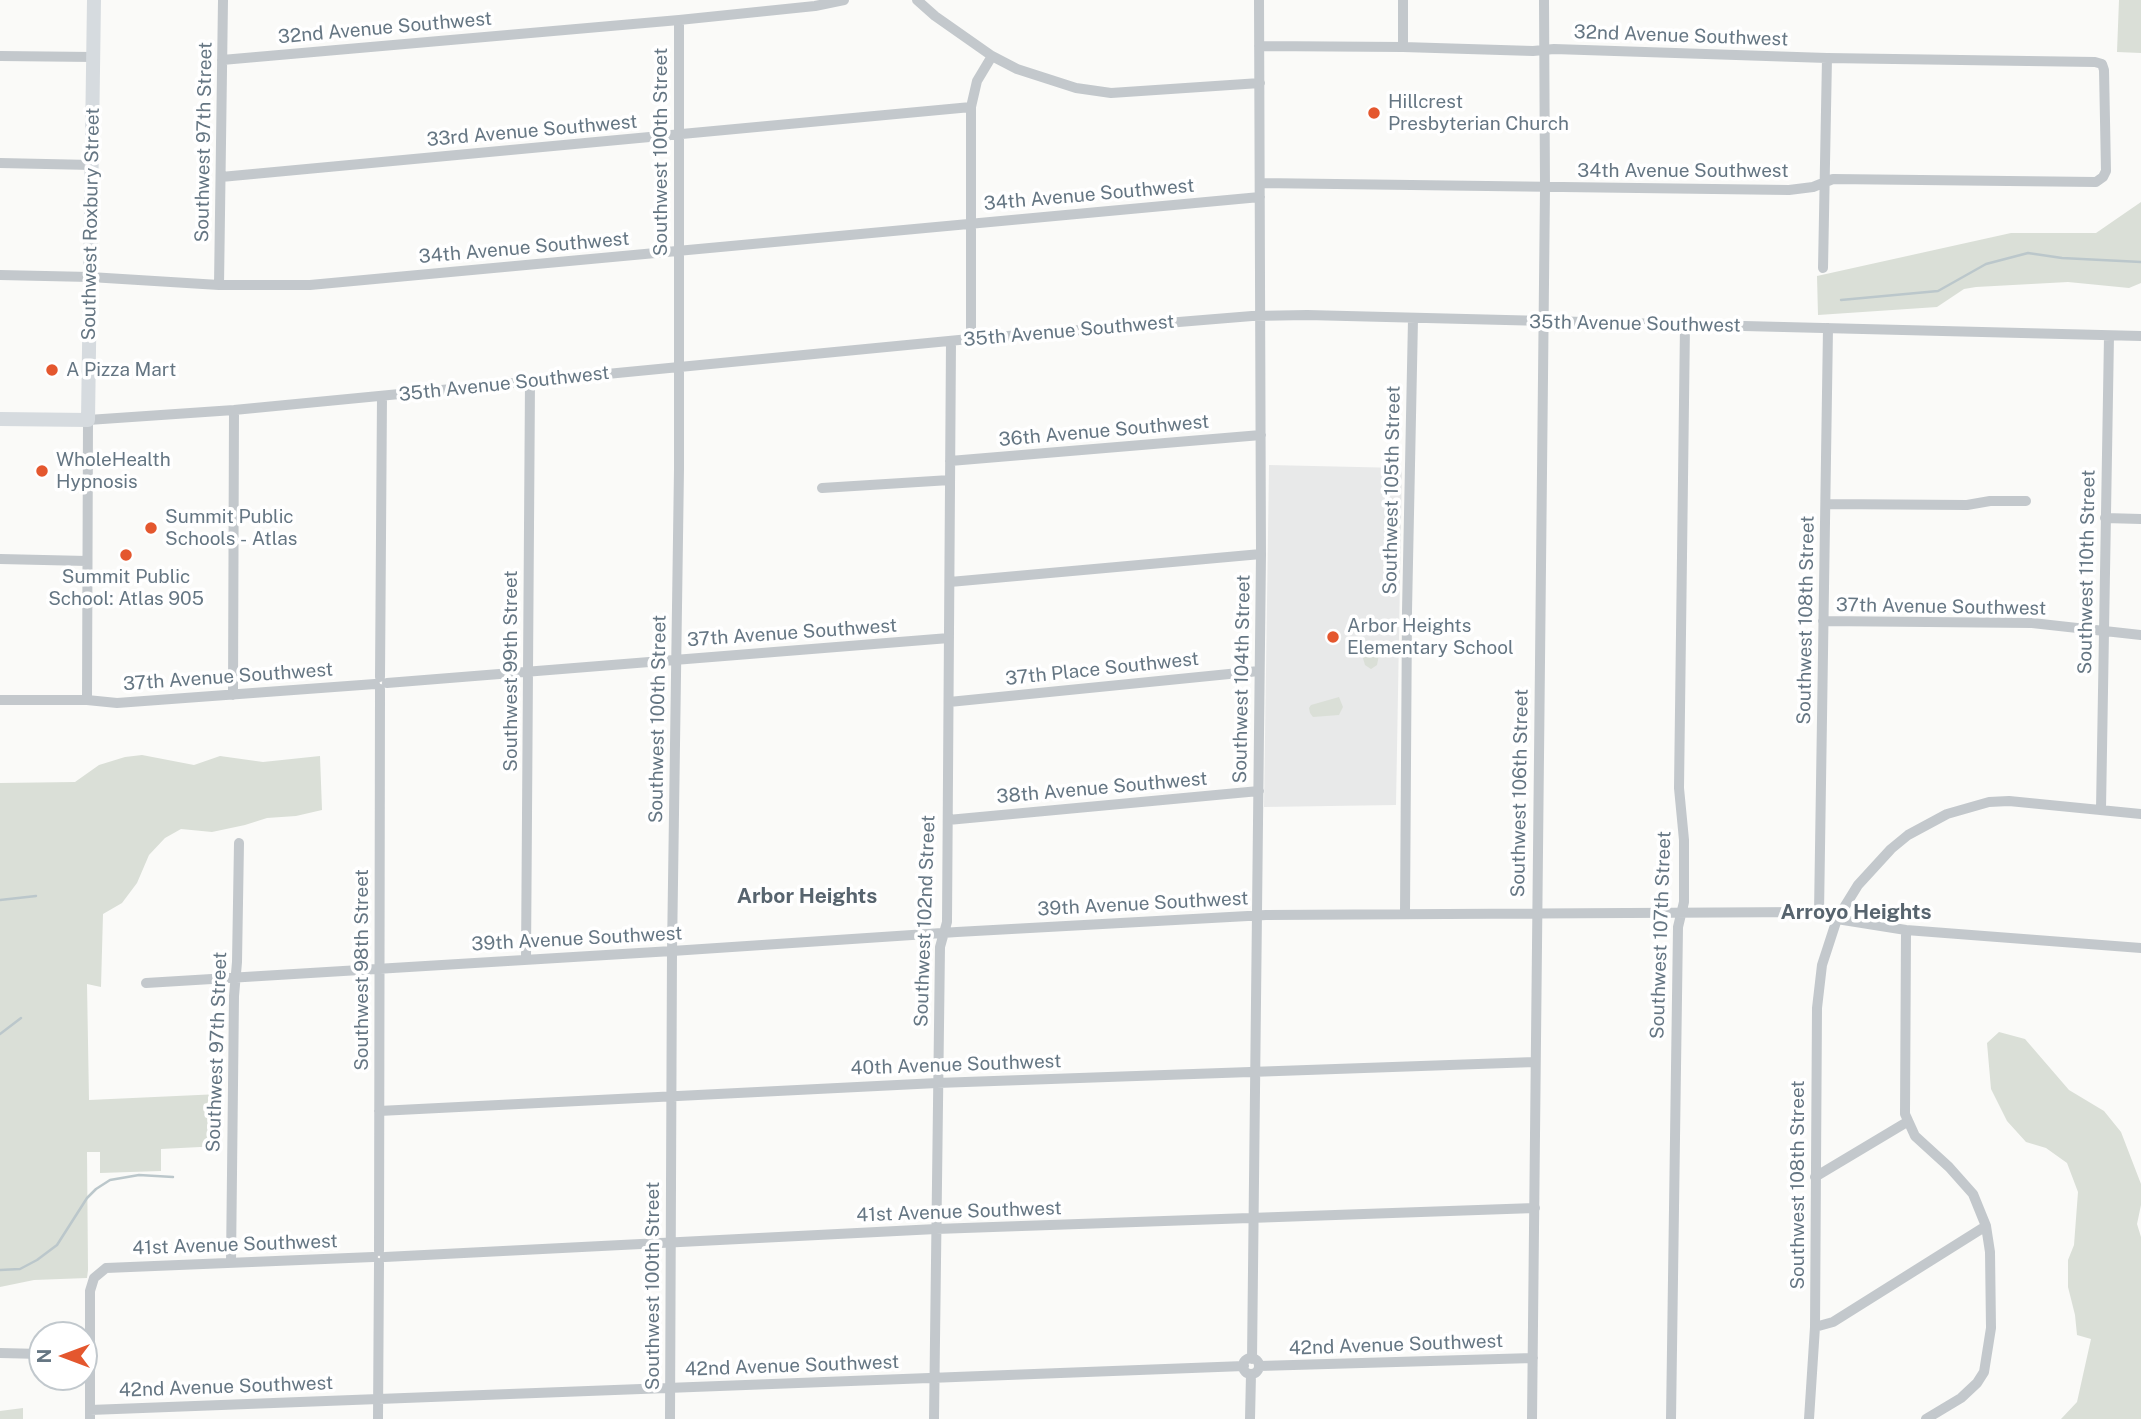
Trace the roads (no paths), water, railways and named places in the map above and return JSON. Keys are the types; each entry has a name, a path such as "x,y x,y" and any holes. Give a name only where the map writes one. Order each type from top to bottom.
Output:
{"main road":[{"name":"Southwest Roxbury Street","path":"88,421 94,0"},
{"name":"35th Avenue Southwest","path":"0,419 88,421"}],"street":[{"name":"Southwest 97th Street","path":"219,285 223,0"},
{"name":"32nd Avenue Southwest","path":"222,60 679,20 815,6 844,0"},
{"path":"917,0 992,56 1044,79 1076,88 1111,93 1260,83"},
{"name":"Southwest 104th Street","path":"1250,1419 1261,554 1259,0"},
{"path":"1403,0 1403,47"},
{"name":"Southwest 106th Street","path":"1532,1419 1545,188 1544,0"},
{"name":"Southwest 100th Street","path":"670,1419 679,367 679,20"},
{"name":"32nd Avenue Southwest","path":"1259,46 2095,62 2102,64 2104,71 2106,171 2103,177"},
{"path":"0,56 94,57"},
{"path":"971,339 971,107 977,81 992,56"},
{"path":"1823,268 1826,58"},
{"name":"33rd Avenue Southwest","path":"221,177 971,107"},
{"path":"0,163 92,164"},
{"name":"34th Avenue Southwest","path":"1260,183 1789,190 1813,187 1833,179 2096,182 2103,177"},
{"name":"34th Avenue Southwest","path":"0,275 90,277 219,285 310,285 1260,197"},
{"name":"35th Avenue Southwest","path":"88,421 234,410 971,339 1260,316 2141,337"},
{"name":"Southwest 105th Street","path":"1405,913 1413,319"},
{"name":"Southwest 107th Street","path":"1671,1419 1678,928 1684,902 1684,840 1679,788 1685,326"},
{"name":"Southwest 108th Street","path":"1819,913 1828,328"},
{"name":"Southwest 110th Street","path":"2101,809 2109,336"},
{"name":"Southwest 102nd Street","path":"934,1419 940,947 947,922 951,341"},
{"name":"Southwest 99th Street","path":"526,960 530,382"},
{"name":"Southwest 98th Street","path":"378,1419 382,396"},
{"path":"233,695 234,410"},
{"name":"Southwest Roxbury Street","path":"87,700 88,421"},
{"name":"36th Avenue Southwest","path":"950,461 1261,435"},
{"path":"822,488 950,480"},
{"path":"1826,504 1966,505 1990,501 2025,501"},
{"path":"2105,518 2141,519"},
{"path":"950,582 1261,554"},
{"path":"0,559 87,561"},
{"name":"37th Avenue Southwest","path":"1823,621 2032,623 2057,628 2141,635"},
{"name":"37th Avenue Southwest","path":"0,700 87,700 117,704 949,638"},
{"name":"37th Place Southwest","path":"948,702 1259,671"},
{"name":"38th Avenue Southwest","path":"948,820 1259,791"},
{"name":"Southwest 108th Street","path":"1809,1419 1815,1327 1819,987 1827,947 1837,919 1858,885 1891,849 1908,835 1947,814 1989,802 2009,801 2141,814"},
{"name":"Southwest 97th Street","path":"231,1262 239,843"},
{"name":"39th Avenue Southwest","path":"146,983 1256,915 1682,911 1819,913 1837,919 1906,930 2141,948"},
{"path":"1906,930 1903,1104 1907,1122 1915,1136 1966,1184 1979,1205 1990,1252 1991,1328 1984,1372 1961,1398 1926,1419"},
{"name":"40th Avenue Southwest","path":"379,1111 937,1083 1535,1062"},
{"path":"1815,1177 1907,1122"},
{"name":"41st Avenue Southwest","path":"89,1321 90,1291 94,1278 106,1268 936,1229 1535,1208"},
{"path":"1815,1327 1833,1322 1986,1226"},
{"path":"0,1353 28,1354"},
{"name":"42nd Avenue Southwest","path":"90,1414 378,1399 1533,1358"},
{"path":"89,1391 90,1414"}],"waterway":[{"path":"1841,300 1938,291 1986,264 2028,253 2062,258 2141,262"},
{"path":"0,900 36,896"},
{"path":"0,1034 21,1018"},
{"path":"0,1270 20,1269 57,1245 87,1198 110,1180 139,1175 173,1177"}],"place":[{"name":"Hillcrest Presbyterian Church","path":"1374,113"},
{"name":"A Pizza Mart","path":"52,370"},
{"name":"WholeHealth Hypnosis","path":"42,471"},
{"name":"Summit Public Schools - Atlas","path":"151,528"},
{"name":"Summit Public School: Atlas 905","path":"126,555"},
{"name":"Arbor Heights Elementary School","path":"1333,637"}],"district":[{"name":"Arbor Heights","path":"807,897"},
{"name":"Arroyo Heights","path":"1856,913"}]}
